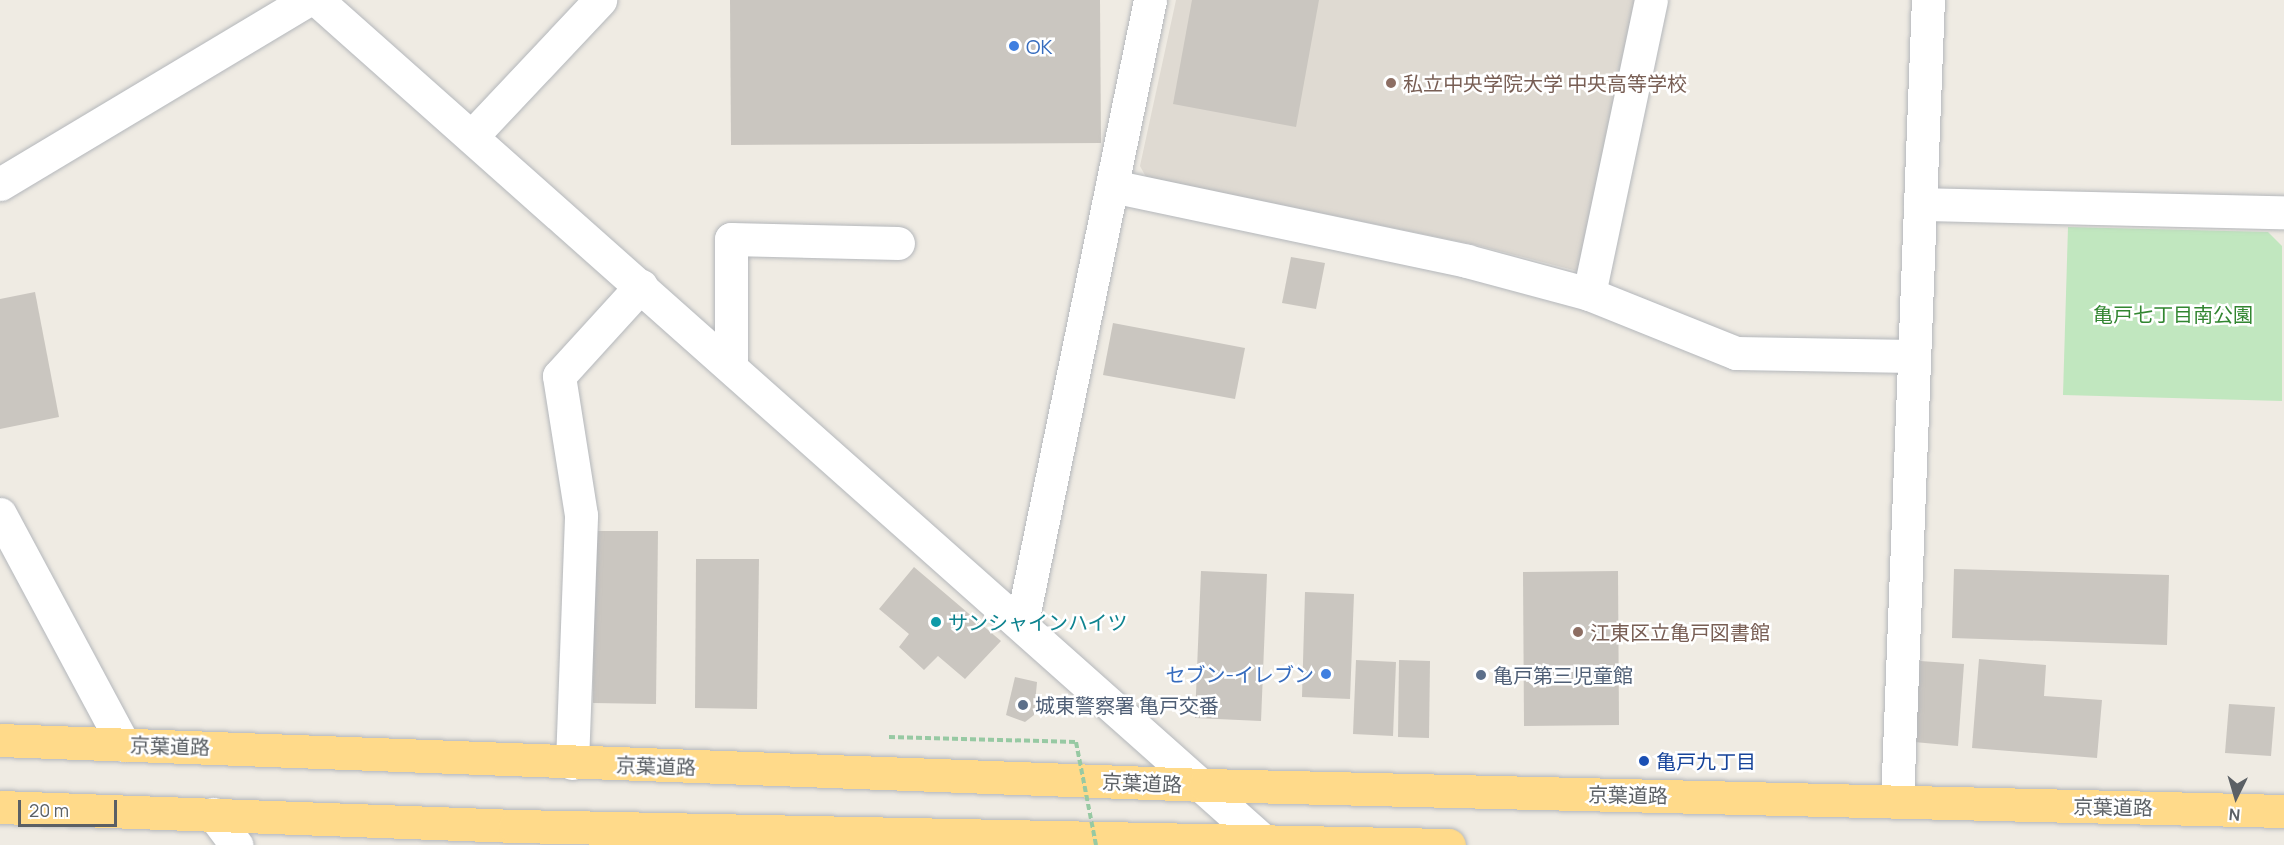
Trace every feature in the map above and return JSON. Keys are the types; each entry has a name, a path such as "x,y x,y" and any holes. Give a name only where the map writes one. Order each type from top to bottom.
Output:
{"highway":[{"name":"京葉道路","path":"0,740 1206,785 2284,811"},
{"path":"0,807 213,814 516,836 1449,845"}],"street":[{"path":"0,184 308,0"},
{"path":"317,0 1206,785 1265,844"},
{"path":"472,136 600,0"},
{"path":"1022,622 1150,0"},
{"path":"1589,294 1651,0"},
{"path":"1897,802 1928,0"},
{"path":"1112,186 1467,261 1589,294 1736,353 1913,356"},
{"path":"1920,204 2284,212"},
{"path":"731,366 731,239 898,243"},
{"path":"572,763 581,515 559,376 641,286"},
{"path":"0,514 124,745"},
{"path":"213,814 236,845"}],"path":[{"path":"1007,738 1076,742 1096,845"}],"shaded area":[{"name":"私立中央学院大学 中央高等学校","path":"1176,0 1642,0 1585,273 1476,245 1146,177 1140,166"}],"green space":[{"name":"亀戸七丁目南公園","path":"2068,227 2268,232 2282,246 2282,401 2063,395"}],"building":[{"path":"730,0 1100,0 1101,143 731,145"},
{"path":"1192,0 1319,0 1296,127 1173,104"},
{"path":"1291,257 1325,263 1316,309 1282,303"},
{"path":"35,292 59,417 0,429 0,299"},
{"path":"1113,323 1245,348 1235,399 1103,375"},
{"path":"594,531 658,531 656,704 593,703"},
{"path":"696,559 759,559 757,709 695,708"},
{"name":"サンシャインハイツ","path":"914,567 1001,641 965,679 938,656 924,670 899,647 909,634 879,609"},
{"path":"1954,569 2169,575 2167,645 1952,638"},
{"path":"1201,571 1267,574 1261,721 1195,718"},
{"path":"1618,571 1619,725 1524,726 1523,572"},
{"path":"1305,592 1354,594 1350,699 1302,697"},
{"path":"1979,659 2046,665 2044,696 2102,700 2097,758 1972,748"},
{"path":"1356,660 1396,662 1393,736 1353,734"},
{"path":"1399,660 1430,661 1429,738 1398,737"},
{"path":"1920,661 1964,664 1958,746 1914,742"},
{"path":"1015,677 1037,682 1034,715 1025,722 1006,715"},
{"path":"2229,704 2275,707 2271,756 2225,753"}],"place":[{"name":"OK","path":"1014,46"},
{"name":"私立中央学院大学 中央高等学校","path":"1391,83"},
{"name":"サンシャインハイツ","path":"936,622"},
{"name":"江東区立亀戸図書館","path":"1578,632"},
{"name":"セブン-イレブン","path":"1326,674"},
{"name":"亀戸第三児童館","path":"1481,675"},
{"name":"城東警察署 亀戸交番","path":"1023,705"},
{"name":"亀戸九丁目","path":"1644,761"}]}
